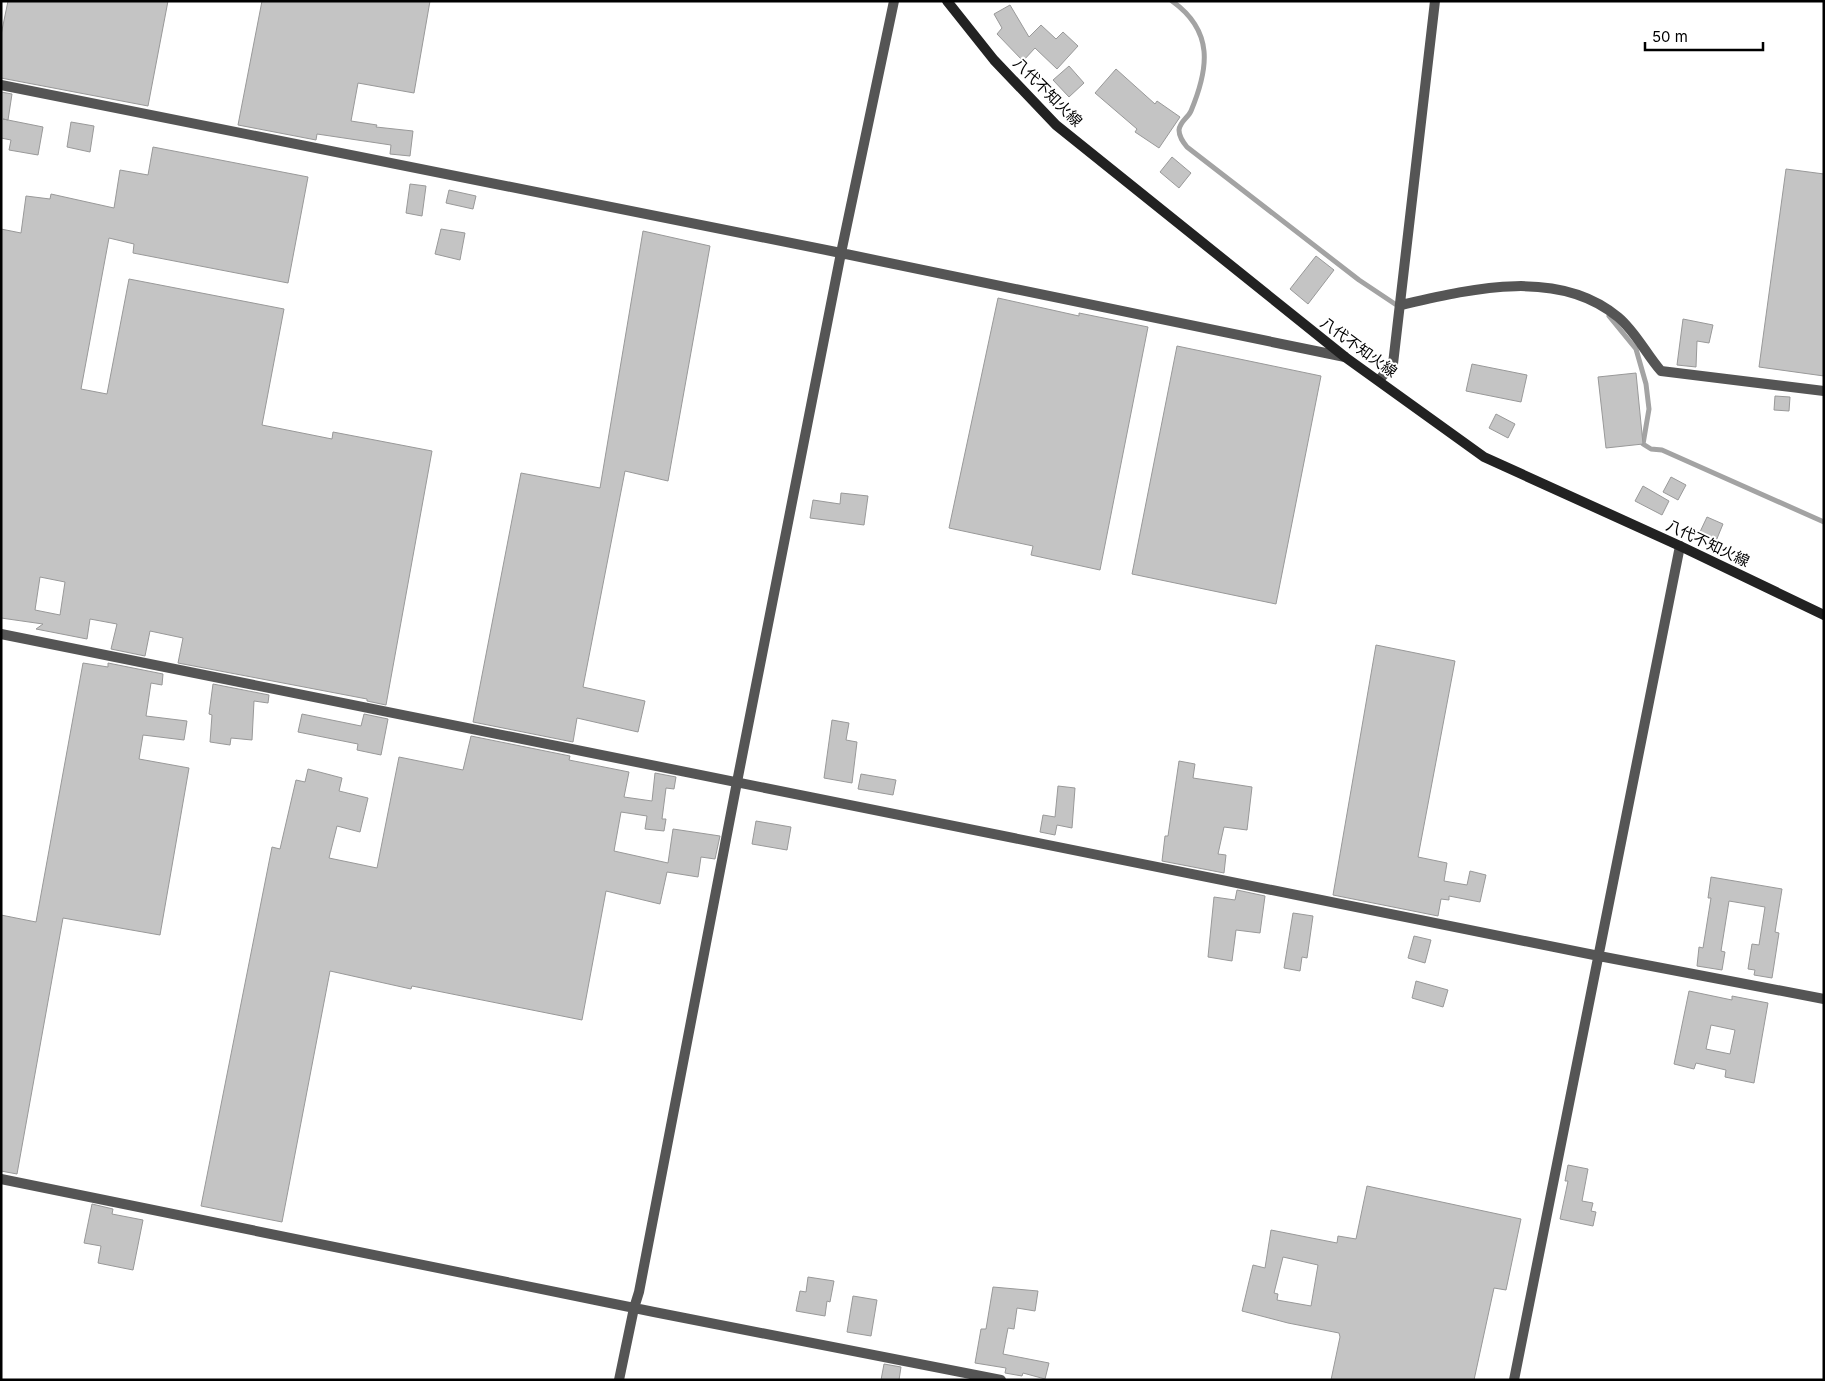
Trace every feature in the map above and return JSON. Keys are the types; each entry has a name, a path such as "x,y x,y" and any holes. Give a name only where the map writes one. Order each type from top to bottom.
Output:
{"main road":[{"name":"八代不知火線","path":"947,1 994,60 1056,125 1344,358 1379,380 1484,457 1680,546 1824,615"}],"street":[{"path":"619,1380 639,1292 841,253 894,1"},
{"path":"1379,380 1393,364 1435,1"},
{"path":"1,85 841,253 1344,358"},
{"path":"1401,305 1472,290 1506,286 1536,287 1577,295 1602,306 1619,318 1640,340 1648,357 1661,371 1824,391"},
{"path":"1514,1380 1680,546"},
{"path":"1,634 1599,956 1824,999"},
{"path":"1,1179 634,1308 1001,1380"}],"building":[{"path":"8,1 168,1 148,106 1,78 1,35"},
{"path":"262,1 430,1 414,93 358,83 351,121 377,125 376,127 413,131 410,156 390,154 391,145 317,134 316,140 238,125"},
{"path":"1010,5 1029,37 1041,25 1056,39 1063,32 1078,46 1057,69 1035,48 1023,61 997,34 1002,28 994,14"},
{"path":"1069,66 1084,83 1069,97 1053,80"},
{"path":"1116,69 1155,104 1157,101 1180,117 1159,148 1135,132 1137,129 1095,93"},
{"path":"1,92 12,94 8,120 43,127 38,155 9,150 11,140 1,138"},
{"path":"71,122 94,126 90,152 67,147"},
{"path":"153,147 308,177 288,283 133,253 134,244 109,238 81,389 107,394 129,279 284,309 262,425 332,439 333,432 432,451 386,705 367,701 367,699 178,663 183,638 150,631 145,656 111,649 117,624 90,619 87,639 36,629 43,624 1,618 1,229 21,233 26,196 50,199 51,194 114,208 120,170 148,175","holes":["40,577 65,582 60,615 35,610"]},
{"path":"1172,157 1191,173 1179,188 1160,172"},
{"path":"1786,169 1824,174 1824,376 1759,367"},
{"path":"410,184 426,186 422,216 406,213"},
{"path":"449,190 476,196 473,209 446,203"},
{"path":"441,229 465,233 460,260 435,254"},
{"path":"643,231 710,246 668,481 625,471 583,687 645,701 638,732 577,718 573,742 473,722 521,473 600,488"},
{"path":"1316,256 1334,270 1308,304 1290,289"},
{"path":"998,298 1079,316 1079,313 1148,327 1100,570 1031,555 1033,546 949,528"},
{"path":"1683,319 1713,325 1709,343 1697,341 1696,367 1677,365"},
{"path":"1177,346 1321,376 1276,604 1132,574"},
{"path":"1472,364 1527,375 1521,402 1466,391"},
{"path":"1636,373 1643,444 1606,448 1598,377"},
{"path":"1775,396 1790,397 1789,411 1774,410"},
{"path":"1496,414 1515,424 1508,438 1489,428"},
{"path":"1671,477 1686,485 1678,500 1663,492"},
{"path":"1643,486 1669,501 1662,515 1635,501"},
{"path":"841,493 868,496 864,525 810,518 813,500 840,504"},
{"path":"1707,517 1723,524 1716,541 1699,534"},
{"path":"1376,645 1455,661 1418,857 1447,863 1444,881 1467,885 1470,871 1486,875 1480,902 1449,896 1449,900 1441,899 1438,916 1333,895"},
{"path":"83,663 108,667 108,663 163,674 162,685 151,683 146,716 187,721 184,740 143,735 139,759 189,768 160,935 63,918 17,1174 1,1171 1,915 36,922"},
{"path":"213,684 269,695 268,703 254,701 252,740 231,738 230,745 210,742 212,715 209,714"},
{"path":"302,714 361,726 364,714 388,719 381,755 357,750 358,744 298,732"},
{"path":"832,720 849,723 846,740 857,742 852,783 824,778"},
{"path":"471,736 570,756 569,760 629,772 624,797 652,801 655,773 676,777 674,789 666,788 662,819 666,819 664,831 645,829 647,816 621,812 614,851 668,863 673,829 720,836 715,859 701,857 698,877 667,872 660,904 606,891 582,1020 412,986 411,989 330,971 282,1222 201,1206 272,847 280,849 296,780 305,782 308,769 342,778 339,791 368,798 360,832 337,826 329,858 377,868 399,757 463,770"},
{"path":"1179,761 1195,764 1193,778 1252,787 1247,830 1224,827 1218,854 1226,855 1224,873 1162,861 1165,836 1168,836"},
{"path":"861,774 896,780 893,795 858,789"},
{"path":"1058,786 1075,788 1072,828 1057,825 1055,835 1040,832 1043,815 1055,817"},
{"path":"756,821 791,827 787,850 752,844"},
{"path":"1711,877 1782,889 1775,932 1779,933 1772,978 1754,975 1755,970 1748,969 1752,944 1759,945 1765,907 1729,901 1721,951 1725,952 1722,970 1697,966 1699,947 1703,948 1711,898 1708,898"},
{"path":"1237,890 1265,896 1260,933 1236,930 1232,961 1208,957 1214,897 1235,900"},
{"path":"1293,913 1313,916 1307,958 1302,957 1300,971 1284,968"},
{"path":"1414,936 1431,940 1425,963 1408,958"},
{"path":"1416,981 1448,990 1443,1007 1412,998"},
{"path":"1689,991 1732,1000 1732,996 1768,1003 1754,1083 1725,1077 1726,1070 1696,1063 1694,1069 1674,1064","holes":["1711,1025 1735,1030 1730,1054 1706,1049"]},
{"path":"1568,1165 1588,1169 1582,1201 1593,1203 1591,1211 1596,1212 1593,1226 1560,1219 1568,1181 1565,1181"},
{"path":"1367,1186 1521,1219 1506,1290 1494,1288 1474,1380 1331,1380 1340,1337 1339,1333 1288,1323 1242,1311 1253,1265 1265,1268 1271,1230 1337,1243 1338,1236 1356,1239","holes":["1283,1257 1318,1265 1311,1306 1277,1300 1278,1294 1274,1293"]},
{"path":"92,1204 113,1209 112,1214 143,1220 133,1270 98,1263 101,1246 84,1243"},
{"path":"808,1277 834,1281 830,1302 827,1301 825,1316 796,1311 800,1291 806,1292"},
{"path":"993,1287 1038,1291 1035,1311 1017,1308 1014,1329 1008,1328 1003,1354 1049,1363 1045,1379 1023,1373 1022,1376 1005,1373 1006,1368 975,1363 981,1329 986,1329"},
{"path":"853,1296 877,1300 871,1336 847,1332"},
{"path":"884,1364 901,1367 899,1380 881,1380"}],"waterway":[{"path":"1172,1 1186,13 1195,25 1204,51 1202,80 1191,111 1181,124 1179,130 1180,137 1184,143 1359,280 1395,304"},
{"path":"1609,316 1636,349 1646,384 1649,409 1643,444 1651,449 1662,450 1824,522"}]}
